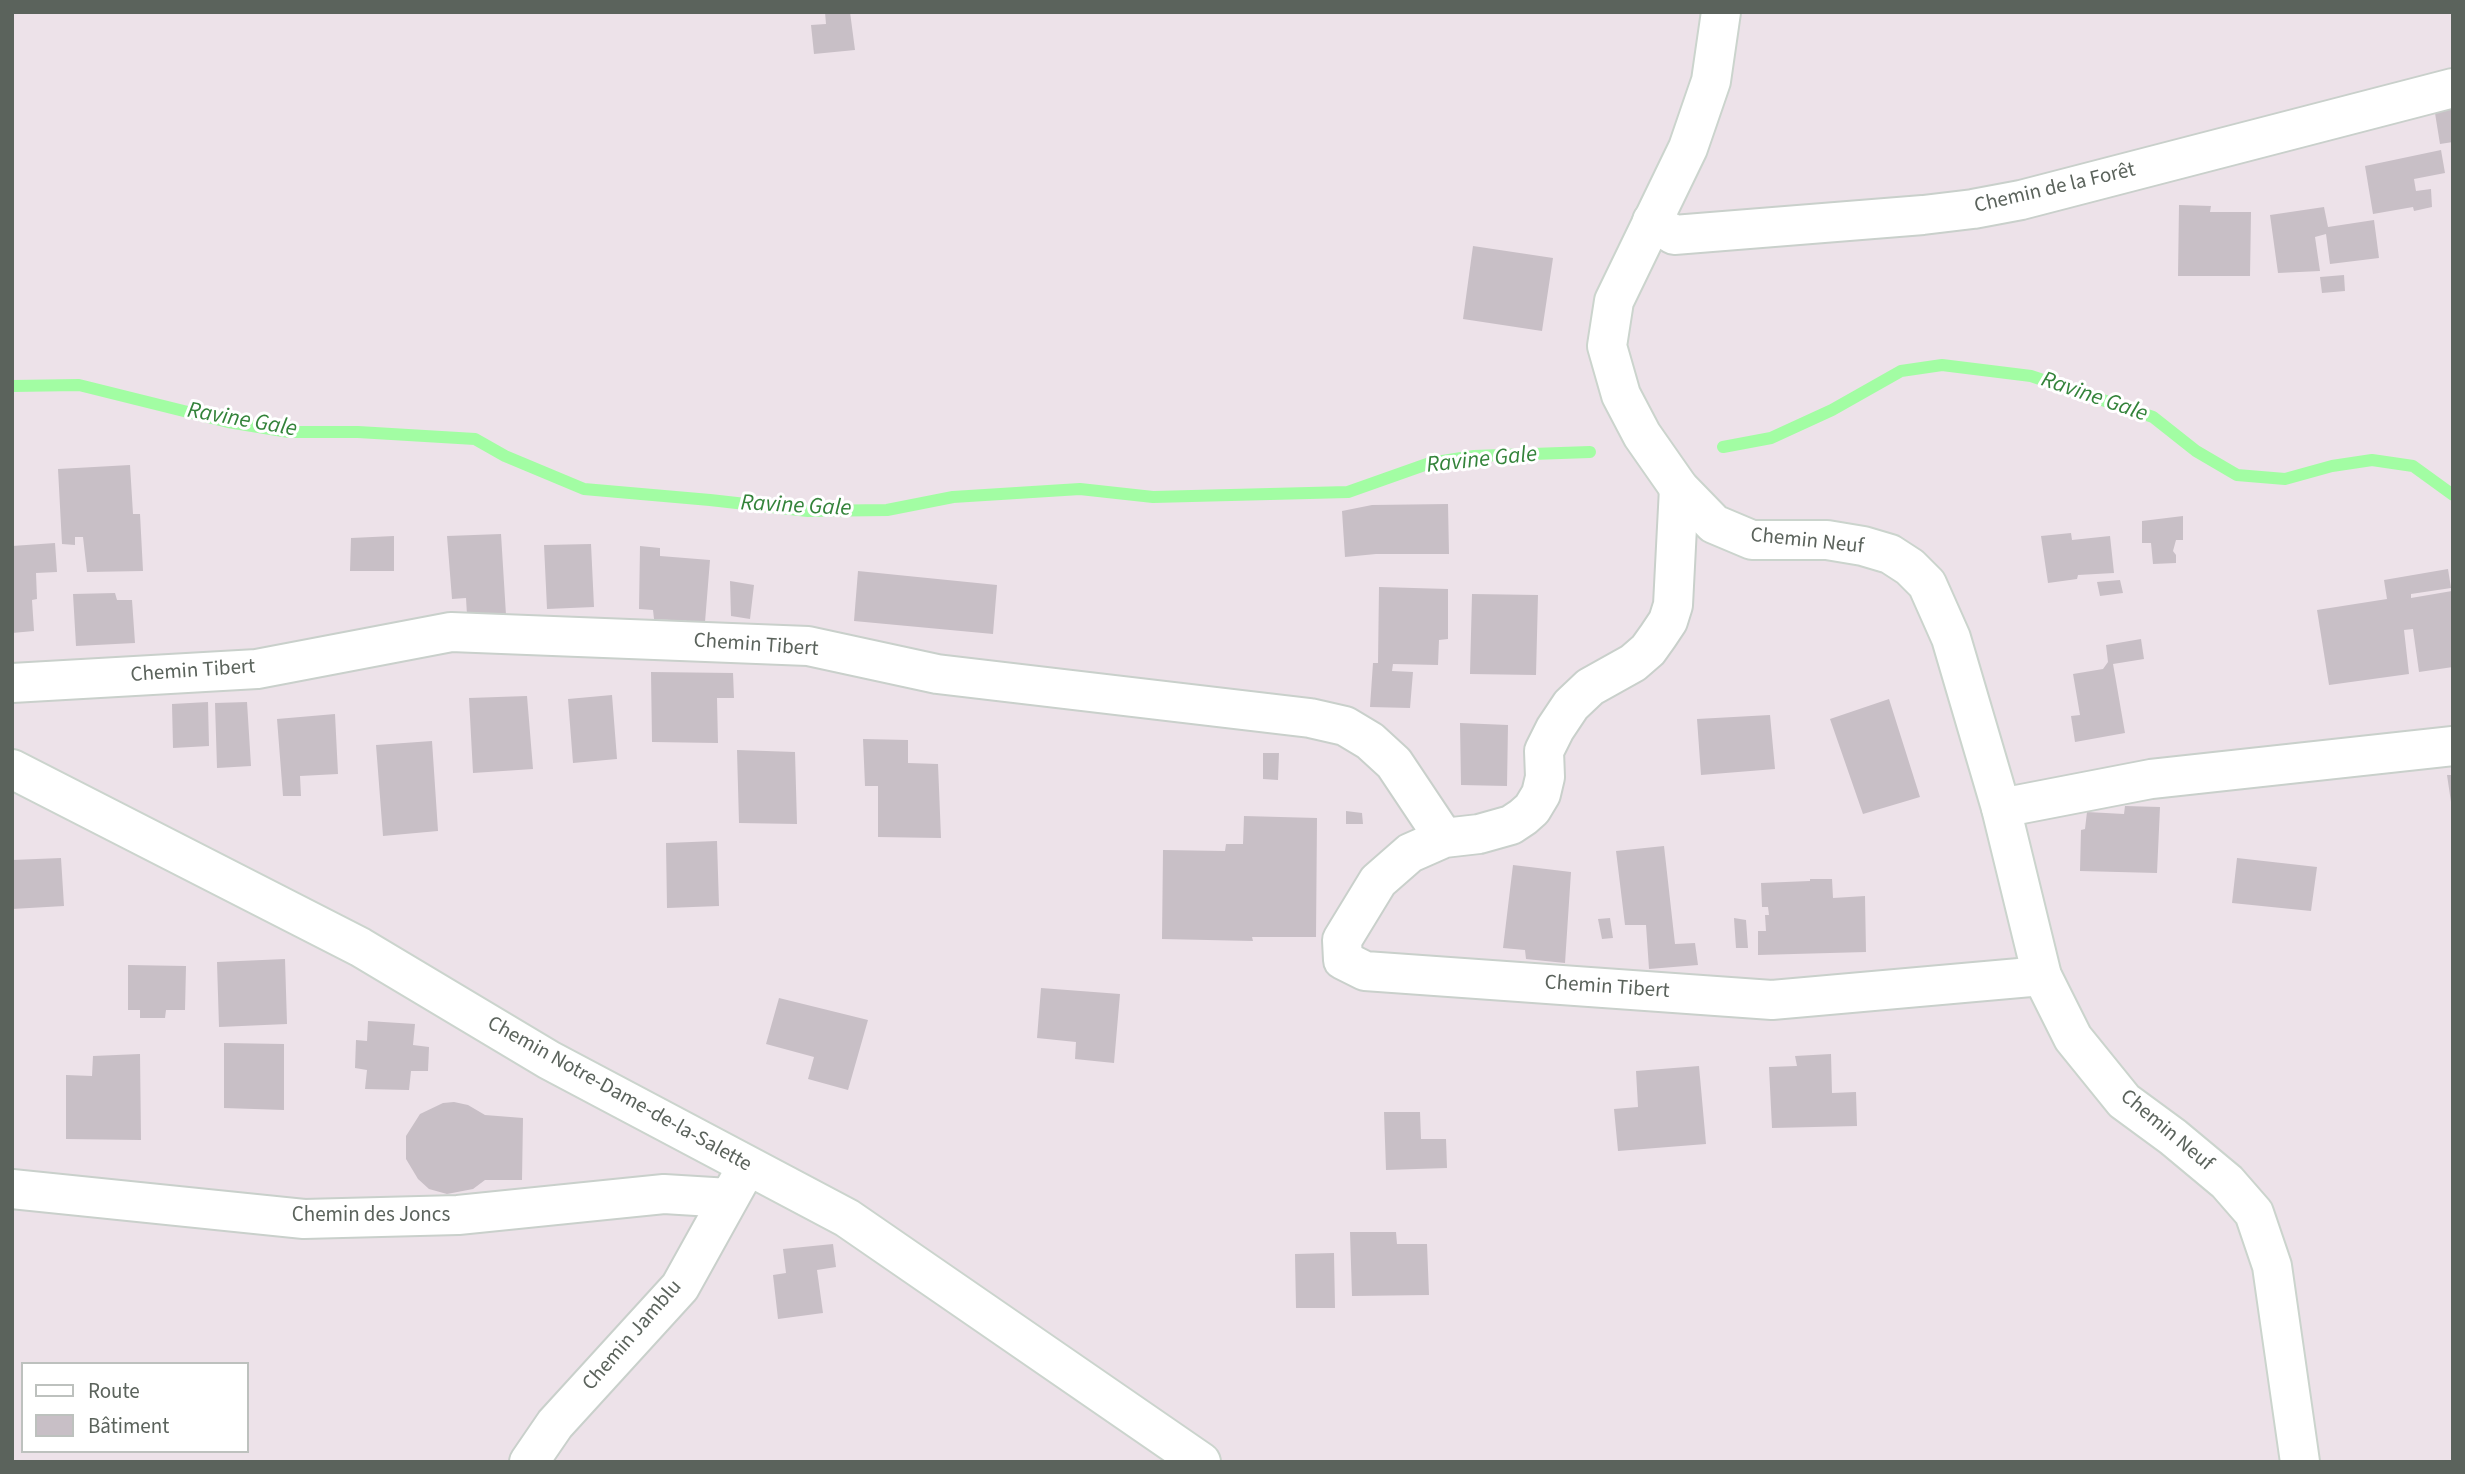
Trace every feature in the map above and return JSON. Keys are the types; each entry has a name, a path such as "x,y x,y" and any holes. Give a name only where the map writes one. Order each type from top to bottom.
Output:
{"street":[{"name":"Chemin Neuf","path":"1721,12 1711,81 1688,148 1614,301 1607,345 1621,395 1642,435 1678,488 1714,524 1752,540 1827,540 1863,546 1890,554 1910,567 1927,584 1951,638 2001,808 2042,975 2073,1038 2124,1101 2227,1182 2254,1213 2272,1266 2300,1462"},
{"name":"Chemin de la Forêt","path":"1653,221 1674,234 1973,209 2021,201 2453,88"},
{"name":"Chemin Tibert","path":"1678,488 1673,605 1668,621 1648,650 1633,663 1590,687 1571,705 1544,751 1543,786 1532,809 1511,825 1479,834 1444,838 1409,853 1378,881 1342,940 1343,960 1365,971 1772,1000 2042,975"},
{"name":"Chemin Tibert","path":"12,683 257,669 451,632 808,646 937,674 1310,718 1345,726 1370,741 1394,763 1444,838"},
{"path":"2001,808 2151,779 2453,746"},
{"name":"Chemin Notre-Dame-de-la-Salette","path":"12,769 360,947 549,1060 738,1182 847,1218 1201,1462"},
{"name":"Chemin des Joncs","path":"12,1189 304,1219 458,1216 664,1194 738,1182"},
{"name":"Chemin Jamblu","path":"529,1462 555,1424 680,1287 738,1182"}],"building":[{"path":"825,12 850,12 855,50 814,54 811,25 826,24"},
{"path":"2453,104 2453,142 2440,144 2434,107"},
{"path":"2441,150 2445,173 2414,179 2416,191 2431,189 2432,207 2414,211 2413,207 2373,214 2365,166"},
{"path":"2179,205 2211,206 2210,212 2251,212 2250,276 2178,276"},
{"path":"2324,207 2328,227 2374,220 2379,258 2330,264 2326,234 2315,237 2320,271 2278,273 2270,215"},
{"path":"1473,246 1553,258 1542,331 1463,319"},
{"path":"2344,275 2345,291 2322,293 2320,277"},
{"path":"130,465 133,514 140,514 143,571 87,572 83,537 75,537 75,545 62,544 58,469"},
{"path":"1448,504 1449,554 1376,554 1345,557 1342,511 1372,505"},
{"path":"2183,516 2183,540 2176,540 2173,551 2176,563 2153,564 2151,543 2142,543 2142,521"},
{"path":"2071,533 2072,540 2110,536 2114,573 2078,575 2077,579 2048,583 2041,536"},
{"path":"501,534 506,615 467,615 466,598 452,599 447,536"},
{"path":"394,536 394,571 350,571 351,538"},
{"path":"55,543 57,572 36,573 37,599 32,600 34,631 12,633 12,546"},
{"path":"591,544 594,607 547,609 544,545"},
{"path":"640,546 660,548 660,556 710,560 705,622 654,619 653,610 639,609"},
{"path":"2448,569 2451,588 2411,594 2411,598 2452,591 2453,667 2419,672 2413,629 2404,630 2409,674 2329,685 2317,610 2387,599 2384,580"},
{"path":"858,571 997,585 993,634 854,621"},
{"path":"2120,580 2123,593 2100,596 2097,582"},
{"path":"730,581 754,585 750,619 731,616"},
{"path":"1379,587 1448,589 1448,639 1439,640 1438,665 1393,664 1392,671 1413,672 1410,708 1370,707 1373,663 1378,663"},
{"path":"115,593 117,600 132,600 135,643 76,646 73,594"},
{"path":"1472,594 1538,595 1536,675 1470,674"},
{"path":"2141,639 2144,659 2113,664 2125,733 2075,742 2071,716 2080,715 2073,674 2103,669 2108,662 2106,645"},
{"path":"651,672 733,673 734,698 717,698 718,743 652,742"},
{"path":"612,695 617,759 573,763 568,699"},
{"path":"527,696 533,769 473,773 469,698"},
{"path":"1889,699 1920,797 1863,814 1830,719"},
{"path":"208,702 209,746 173,748 172,704"},
{"path":"247,702 251,766 217,768 215,703"},
{"path":"335,714 338,774 300,776 301,796 283,796 277,719"},
{"path":"1770,715 1775,769 1701,775 1697,719"},
{"path":"1460,723 1508,725 1507,786 1461,785"},
{"path":"863,739 908,740 908,763 938,764 941,838 878,837 878,786 865,786"},
{"path":"432,741 438,831 383,836 376,745"},
{"path":"737,750 795,752 797,824 739,823"},
{"path":"1263,753 1279,753 1278,780 1263,779"},
{"path":"2447,775 2453,775 2453,802 2451,802"},
{"path":"2125,806 2160,807 2157,873 2080,871 2081,830 2085,829 2087,812 2124,814"},
{"path":"1346,811 1362,813 1363,824 1346,824"},
{"path":"1244,816 1317,818 1316,937 1252,937 1253,941 1162,939 1163,850 1225,851 1226,844 1243,844"},
{"path":"717,841 719,906 667,908 666,843"},
{"path":"1664,846 1675,944 1695,943 1698,965 1649,969 1646,925 1625,925 1616,851"},
{"path":"61,858 64,906 12,909 12,860"},
{"path":"2237,858 2317,867 2311,911 2232,903"},
{"path":"1513,865 1571,872 1565,963 1526,959 1525,950 1503,948"},
{"path":"1832,879 1833,898 1865,896 1866,952 1758,955 1758,931 1766,931 1765,915 1769,915 1768,907 1762,907 1761,883"},
{"path":"1610,918 1613,938 1602,939 1598,919"},
{"path":"1734,918 1746,920 1748,948 1736,948"},
{"path":"285,959 287,1024 219,1027 217,962"},
{"path":"128,965 186,966 185,1010 166,1010 165,1018 140,1018 140,1010 128,1010"},
{"path":"1041,988 1120,994 1114,1063 1075,1059 1076,1042 1037,1038"},
{"path":"779,998 868,1020 848,1090 808,1079 814,1057 766,1044"},
{"path":"368,1021 415,1024 413,1045 429,1047 428,1071 411,1071 409,1090 365,1089 367,1070 355,1068 356,1040 367,1041"},
{"path":"224,1043 284,1044 284,1110 224,1108"},
{"path":"140,1054 141,1140 66,1139 66,1075 92,1076 93,1056"},
{"path":"1831,1054 1832,1093 1856,1092 1857,1126 1772,1128 1769,1067 1797,1066 1795,1056"},
{"path":"1699,1066 1706,1144 1618,1151 1614,1109 1638,1107 1636,1071"},
{"path":"443,1103 468,1105 485,1115 523,1118 522,1180 485,1180 473,1189 447,1194 429,1189 418,1179 406,1159 406,1136 420,1114"},
{"path":"1384,1112 1420,1112 1421,1139 1446,1139 1447,1168 1386,1170"},
{"path":"1350,1232 1396,1232 1397,1244 1427,1244 1429,1295 1352,1296"},
{"path":"833,1244 836,1267 817,1270 823,1313 778,1319 773,1275 786,1273 783,1249"},
{"path":"1334,1253 1335,1308 1296,1308 1295,1254"}],"waterway":[{"name":"Ravine Gale","path":"1723,447 1771,438 1832,410 1901,371 1942,365 2031,376 2153,417 2196,451 2237,475 2285,479 2332,466 2372,460 2413,466 2453,495"},
{"name":"Ravine Gale","path":"12,386 79,385 228,422 289,432 358,432 475,439 505,456 584,489 808,511 887,510 953,497 1080,489 1153,497 1348,492 1430,463 1474,456 1590,452"}]}
